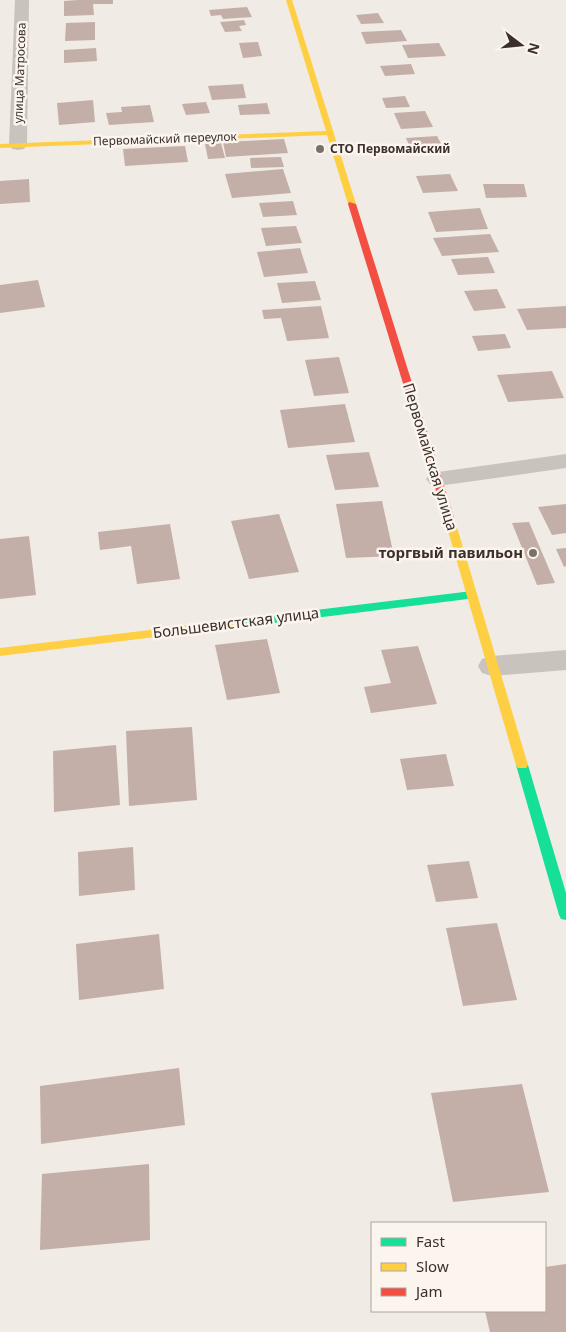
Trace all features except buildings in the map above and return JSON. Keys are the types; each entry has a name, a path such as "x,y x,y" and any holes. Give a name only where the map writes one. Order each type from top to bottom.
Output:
{"main road":[{"name":"Первомайская улица","path":"290,0 438,479 566,915"},
{"name":"Первомайский переулок","path":"0,146 330,133"},
{"name":"Большевистская улица","path":"0,652 472,594"}],"street":[{"name":"улица Матросова","path":"18,145 22,0"},
{"path":"438,479 566,461"},
{"path":"492,666 566,660"}],"traffic: fast":[{"path":"233,624 472,595"},
{"path":"522,765 566,915"}],"traffic: slow":[{"path":"289,0 352,204"},
{"path":"0,146 330,133"},
{"path":"449,517 522,765"},
{"path":"0,652 233,624"}],"traffic: jam":[{"path":"352,204 449,517"}],"place":[{"name":"СТО Первомайский","path":"320,149"},
{"name":"торгвый павильон","path":"533,553"}]}
